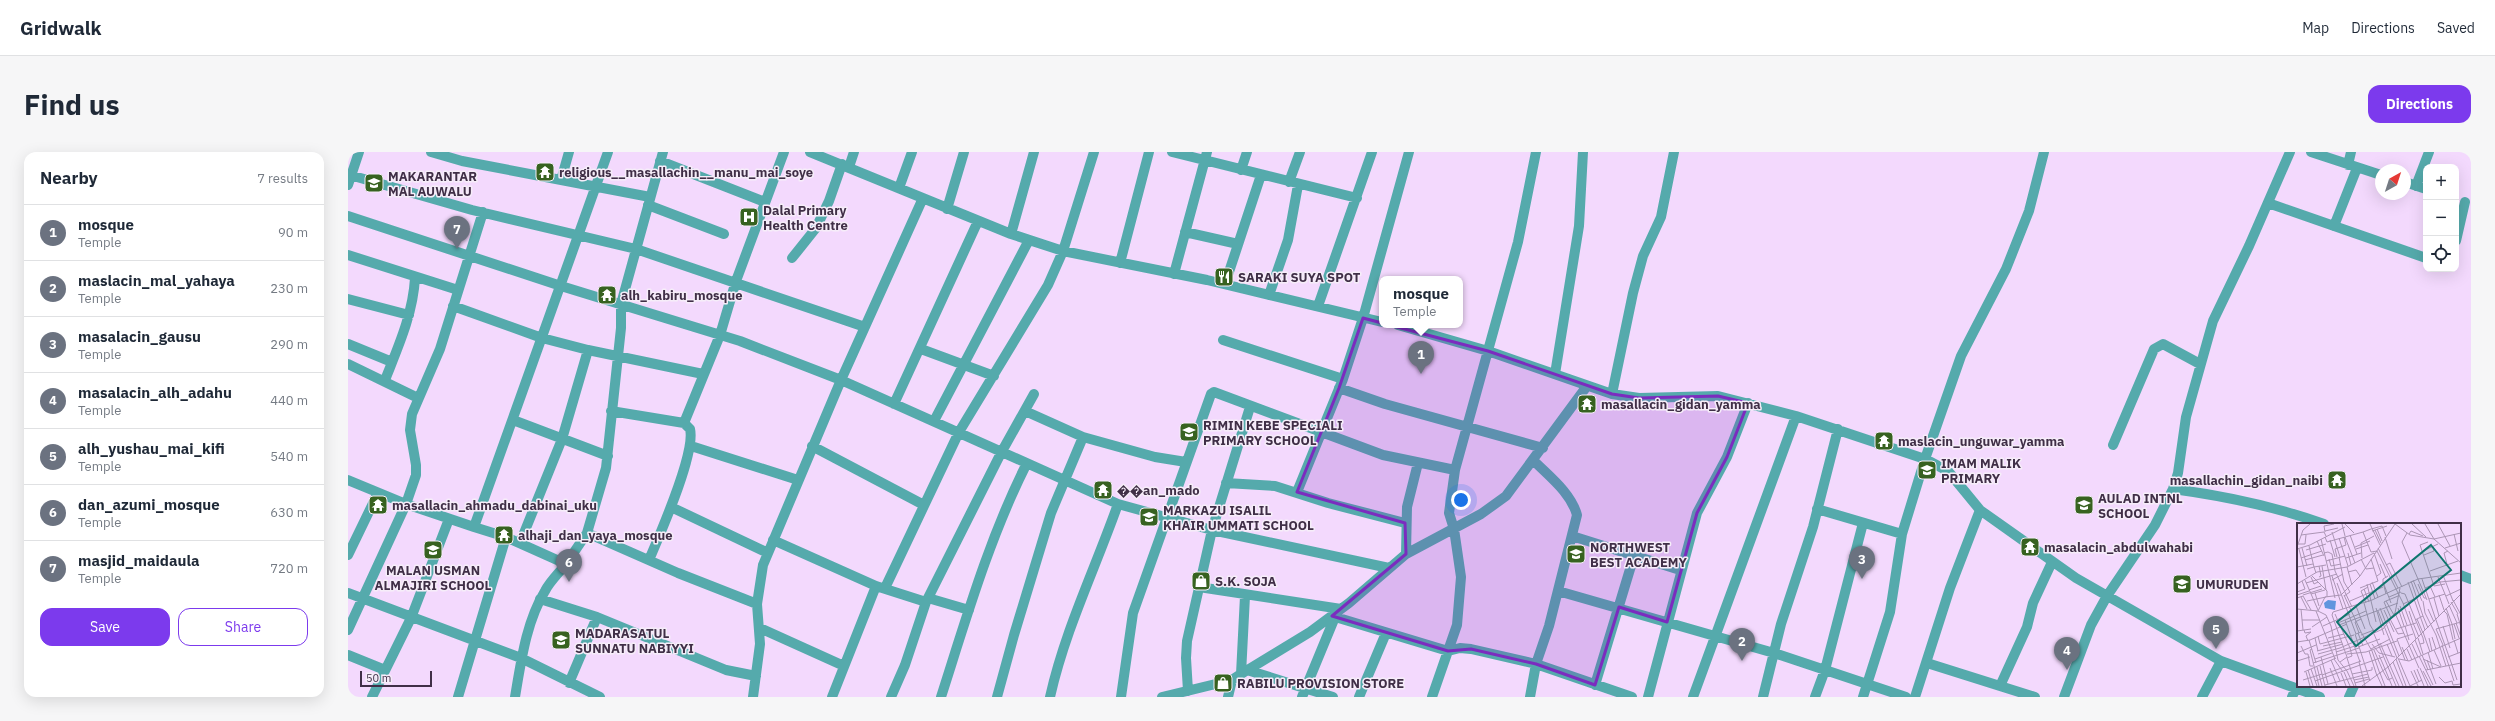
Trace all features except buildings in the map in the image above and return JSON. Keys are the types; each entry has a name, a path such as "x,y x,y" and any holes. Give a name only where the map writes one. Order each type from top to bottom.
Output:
{"street":[{"path":"359,152 349,180 636,249 736,281 865,327"},
{"path":"430,152 462,161 598,187 649,201 724,234"},
{"path":"561,180 569,152"},
{"path":"474,527 598,187 608,152"},
{"path":"684,423 720,335 736,281 784,152"},
{"path":"810,152 846,165 947,209 1011,234 1063,251 1225,284 1379,321"},
{"path":"792,258 816,228 846,165 854,152"},
{"path":"899,188 912,152"},
{"path":"947,209 964,152"},
{"path":"1011,234 1034,152"},
{"path":"832,697 844,666 881,587 958,432 994,376 1048,285 1063,251 1094,152"},
{"path":"1120,263 1149,152"},
{"path":"1172,152 1205,156 1261,176 1357,198"},
{"path":"1241,170 1247,152"},
{"path":"1269,295 1288,240 1294,183 1300,152"},
{"path":"1318,306 1372,152"},
{"path":"1297,492 1341,384 1363,318 1409,152"},
{"path":"1432,697 1457,625 1461,577 1454,529 1449,513 1455,470 1466,425 1518,242 1536,152"},
{"path":"1555,374 1579,226 1583,152"},
{"path":"1612,394 1633,293 1643,256 1661,217 1674,152"},
{"path":"1863,697 1890,612 1902,534 1925,459 1962,356 2006,269 2029,211 2044,152"},
{"path":"2064,697 2082,645 2107,596 2155,525 2172,489 2178,473 2186,417 2213,321 2268,204 2290,152"},
{"path":"2311,152 2352,167 2375,173"},
{"path":"2334,226 2352,167 2351,152"},
{"path":"2416,186 2429,152"},
{"path":"1174,274 1205,156"},
{"path":"515,697 521,658 540,599 587,533 608,456 611,411 621,328 621,304 661,157 765,202"},
{"path":"1225,284 1261,176"},
{"path":"2411,184 2423,188"},
{"path":"753,697 760,628 757,604 763,565 812,446 923,198"},
{"path":"2457,236 2464,201"},
{"path":"2268,204 2423,257"},
{"path":"348,630 406,504 416,474 416,465 410,430 412,414 440,349 483,212"},
{"path":"348,216 561,286 720,335 841,380 958,432 1026,465 1118,504 1166,519 1212,530 1389,568"},
{"path":"894,404 921,349 978,221"},
{"path":"1185,232 1238,244"},
{"path":"934,421 1029,240"},
{"path":"348,255 415,278 458,290"},
{"path":"385,380 409,315 415,278"},
{"path":"348,299 409,315"},
{"path":"453,306 542,338 617,357 704,374"},
{"path":"1408,328 1488,351 1612,394 1639,398 1718,396 1796,416 1925,459 1948,471 1980,510 2052,562 2107,596 2221,661 2294,692 2320,697"},
{"path":"1223,340 1341,384 1385,404 1466,425 1543,448"},
{"path":"348,344 392,362"},
{"path":"2113,445 2154,349 2163,344 2200,364"},
{"path":"921,349 994,376"},
{"path":"520,543 562,439 588,350"},
{"path":"348,364 385,380 418,398"},
{"path":"1169,697 1232,680 1310,632 1336,614 1406,554 1481,514 1506,496 1534,461 1587,386"},
{"path":"1121,697 1133,613 1211,394 1214,392 1320,434 1383,455 1455,470"},
{"path":"891,697 927,600 1001,453 1034,394"},
{"path":"1648,697 1680,570 1697,513 1727,457 1748,403"},
{"path":"1188,691 1186,658 1199,587 1212,530 1250,407"},
{"path":"611,411 684,423 690,429 691,446 671,507 649,560"},
{"path":"1025,411 1083,437 1155,456 1186,462"},
{"path":"1693,697 1714,636 1796,416"},
{"path":"513,420 608,456"},
{"path":"1763,697 1774,653 1818,509 1838,429"},
{"path":"998,697 1043,539 1083,437"},
{"path":"691,446 798,480"},
{"path":"812,446 922,504"},
{"path":"1530,697 1536,664 1558,590 1577,515 1574,505 1534,461"},
{"path":"1406,554 1405,522 1418,463"},
{"path":"941,697 969,610 1005,510 1026,465"},
{"path":"348,480 406,504 506,537 566,564"},
{"path":"1226,483 1275,486 1328,503 1405,522"},
{"path":"2172,489 2244,500 2294,513 2321,523"},
{"path":"348,555 378,492"},
{"path":"1050,697 1057,667 1072,619 1105,542 1118,504"},
{"path":"671,507 768,552"},
{"path":"1818,509 1902,534"},
{"path":"1915,697 1950,588 1980,510"},
{"path":"372,697 411,618 449,519"},
{"path":"1815,697 1825,670 1863,523"},
{"path":"587,533 757,604"},
{"path":"1572,536 1680,570"},
{"path":"458,697 476,642 506,537"},
{"path":"773,540 881,587 969,610"},
{"path":"1595,685 1634,556"},
{"path":"2000,686 2027,627 2033,603 2052,562"},
{"path":"2461,575 2471,579"},
{"path":"1199,587 1336,614 1386,633 1448,651 1460,648 1471,649 1536,664 1632,697"},
{"path":"1558,590 1774,653 1906,697"},
{"path":"348,593 411,618 521,658 600,697"},
{"path":"1244,672 1245,596"},
{"path":"540,599 597,617 711,664 756,676"},
{"path":"1304,692 1336,614"},
{"path":"569,683 597,617"},
{"path":"760,628 844,666"},
{"path":"1359,697 1386,633"},
{"path":"348,655 385,670"},
{"path":"2202,697 2221,661"},
{"path":"1927,662 2000,686 2010,693 2036,697"},
{"path":"1244,672 1304,692 1333,697"},
{"path":"1228,697 1232,680"},
{"path":"2349,697 2354,687"}],"highlighted area":[{"path":"1363,318 1488,351 1612,394 1639,398 1718,396 1748,403 1727,457 1697,513 1667,622 1619,607 1595,685 1536,664 1471,649 1448,651 1332,616 1406,554 1405,523 1297,492 1339,388"}],"place":[{"name":"religious__masallachin__manu_mai_soye","path":"545,172"},
{"name":"MAKARANTAR MAL AUWALU","path":"374,183"},
{"name":"Dalal Primary Health Centre","path":"749,217"},
{"name":"masjid_maidaula","path":"457,249"},
{"name":"SARAKI SUYA SPOT","path":"1224,277"},
{"name":"alh_kabiru_mosque","path":"607,295"},
{"name":"mosque","path":"1421,374"},
{"name":"masallacin_gidan_yamma","path":"1587,404"},
{"name":"RIMIN KEBE SPECIALI PRIMARY SCHOOL","path":"1189,432"},
{"name":"maslacin_unguwar_yamma","path":"1884,441"},
{"name":"IMAM MALIK PRIMARY","path":"1927,470"},
{"name":"masallachin_gidan_naibi","path":"2337,480"},
{"name":"��an_mado","path":"1103,490"},
{"name":"masallacin_ahmadu_dabinai_uku","path":"378,505"},
{"name":"AULAD INTNL SCHOOL","path":"2084,505"},
{"name":"MARKAZU ISALIL KHAIR UMMATI SCHOOL","path":"1149,517"},
{"name":"alhaji_dan_yaya_mosque","path":"504,535"},
{"name":"masalacin_abdulwahabi","path":"2030,547"},
{"name":"MALAN USMAN ALMAJIRI SCHOOL","path":"433,550"},
{"name":"NORTHWEST BEST ACADEMY","path":"1576,554"},
{"name":"masalacin_gausu","path":"1862,579"},
{"name":"S.K. SOJA","path":"1201,581"},
{"name":"dan_azumi_mosque","path":"569,582"},
{"name":"UMURUDEN","path":"2182,584"},
{"name":"MADARASATUL SUNNATU NABIYYI","path":"561,640"},
{"name":"alh_yushau_mai_kifi","path":"2216,649"},
{"name":"maslacin_mal_yahaya","path":"1742,661"},
{"name":"masalacin_alh_adahu","path":"2067,670"},
{"name":"RABILU PROVISION STORE","path":"1223,683"}]}
